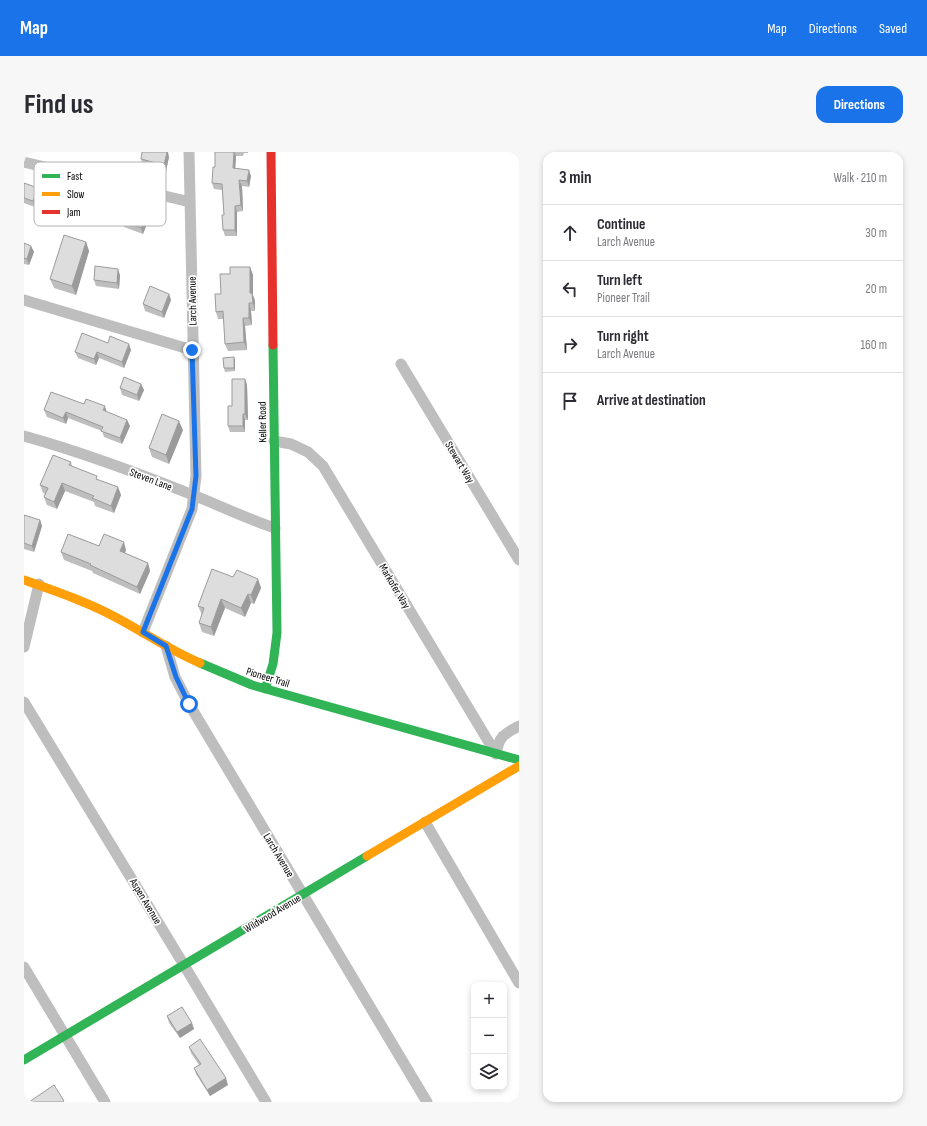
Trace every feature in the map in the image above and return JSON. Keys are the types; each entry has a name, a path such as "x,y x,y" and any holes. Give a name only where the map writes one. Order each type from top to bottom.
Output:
{"street":[{"name":"Larch Avenue","path":"143,632 192,509 196,476 192,350 189,152"},
{"name":"Keller Road","path":"265,689 277,650 271,152"},
{"path":"24,162 34,164"},
{"path":"166,196 190,202"},
{"path":"24,300 192,350"},
{"name":"Stewart Way","path":"401,364 519,560"},
{"name":"Steven Lane","path":"24,436 93,457 275,528"},
{"name":"Markofer Way","path":"274,441 291,444 308,452 323,466 496,754"},
{"name":"Pioneer Trail","path":"24,580 39,584 94,607 143,632 199,664 226,675 265,689 519,760"},
{"path":"24,647 39,584"},
{"name":"Larch Avenue","path":"166,646 176,677 189,704 426,1102"},
{"name":"Aspen Avenue","path":"24,702 266,1102"},
{"path":"496,754 498,744 504,735 519,726"},
{"name":"Wildwood Avenue","path":"24,1060 519,766"},
{"path":"425,822 519,983"},
{"path":"24,967 105,1102"}],"building":[{"path":"142,152 167,152 165,162 152,162 141,159"},
{"path":"215,152 234,152 233,168 249,170 247,181 239,180 241,205 235,206 235,230 223,230 222,215 224,215 222,184 212,183 213,167 215,167"},
{"path":"24,183 34,187 33,201 24,198"},
{"path":"64,235 86,242 72,286 50,279"},
{"path":"24,243 31,246 27,259 24,258"},
{"path":"95,266 118,269 117,283 94,280"},
{"path":"230,267 250,267 250,293 252,293 253,303 249,303 249,318 243,318 244,342 225,344 223,311 216,312 215,294 221,294 220,274 230,274"},
{"path":"150,286 169,294 162,312 143,304"},
{"path":"82,333 108,343 110,336 129,344 122,362 97,352 94,359 75,352"},
{"path":"234,357 234,368 224,368 223,358"},
{"path":"124,377 141,384 137,395 120,388"},
{"path":"232,379 245,379 245,414 243,414 243,426 228,426 228,406 232,406"},
{"path":"51,392 84,404 86,399 105,406 103,410 127,420 120,438 101,431 103,427 66,412 63,418 44,410"},
{"path":"162,414 179,421 166,455 149,448"},
{"path":"53,455 71,462 69,465 97,476 96,479 118,487 111,506 92,498 94,496 62,483 54,502 44,497 48,488 40,485"},
{"path":"24,515 40,520 32,546 24,543"},
{"path":"68,534 99,546 104,534 124,542 120,551 148,563 137,587 90,565 91,564 61,552"},
{"path":"212,569 233,577 237,570 258,579 251,595 248,594 241,608 221,599 211,627 199,623 204,608 198,606"},
{"path":"182,1007 192,1023 177,1032 167,1016"},
{"path":"200,1039 226,1078 207,1090 194,1068 201,1064 189,1047"},
{"path":"54,1085 64,1101 29,1102"}],"traffic: fast":[{"path":"265,689 273,664 277,633 273,345"},
{"path":"200,663 252,685 519,760"},
{"path":"24,1060 367,856"}],"traffic: slow":[{"path":"24,580 95,607 200,663"},
{"path":"367,856 519,766"}],"traffic: jam":[{"path":"271,152 273,345"}],"route":[{"path":"189,704 176,677 166,646 143,632 192,509 196,476 192,350"}]}
